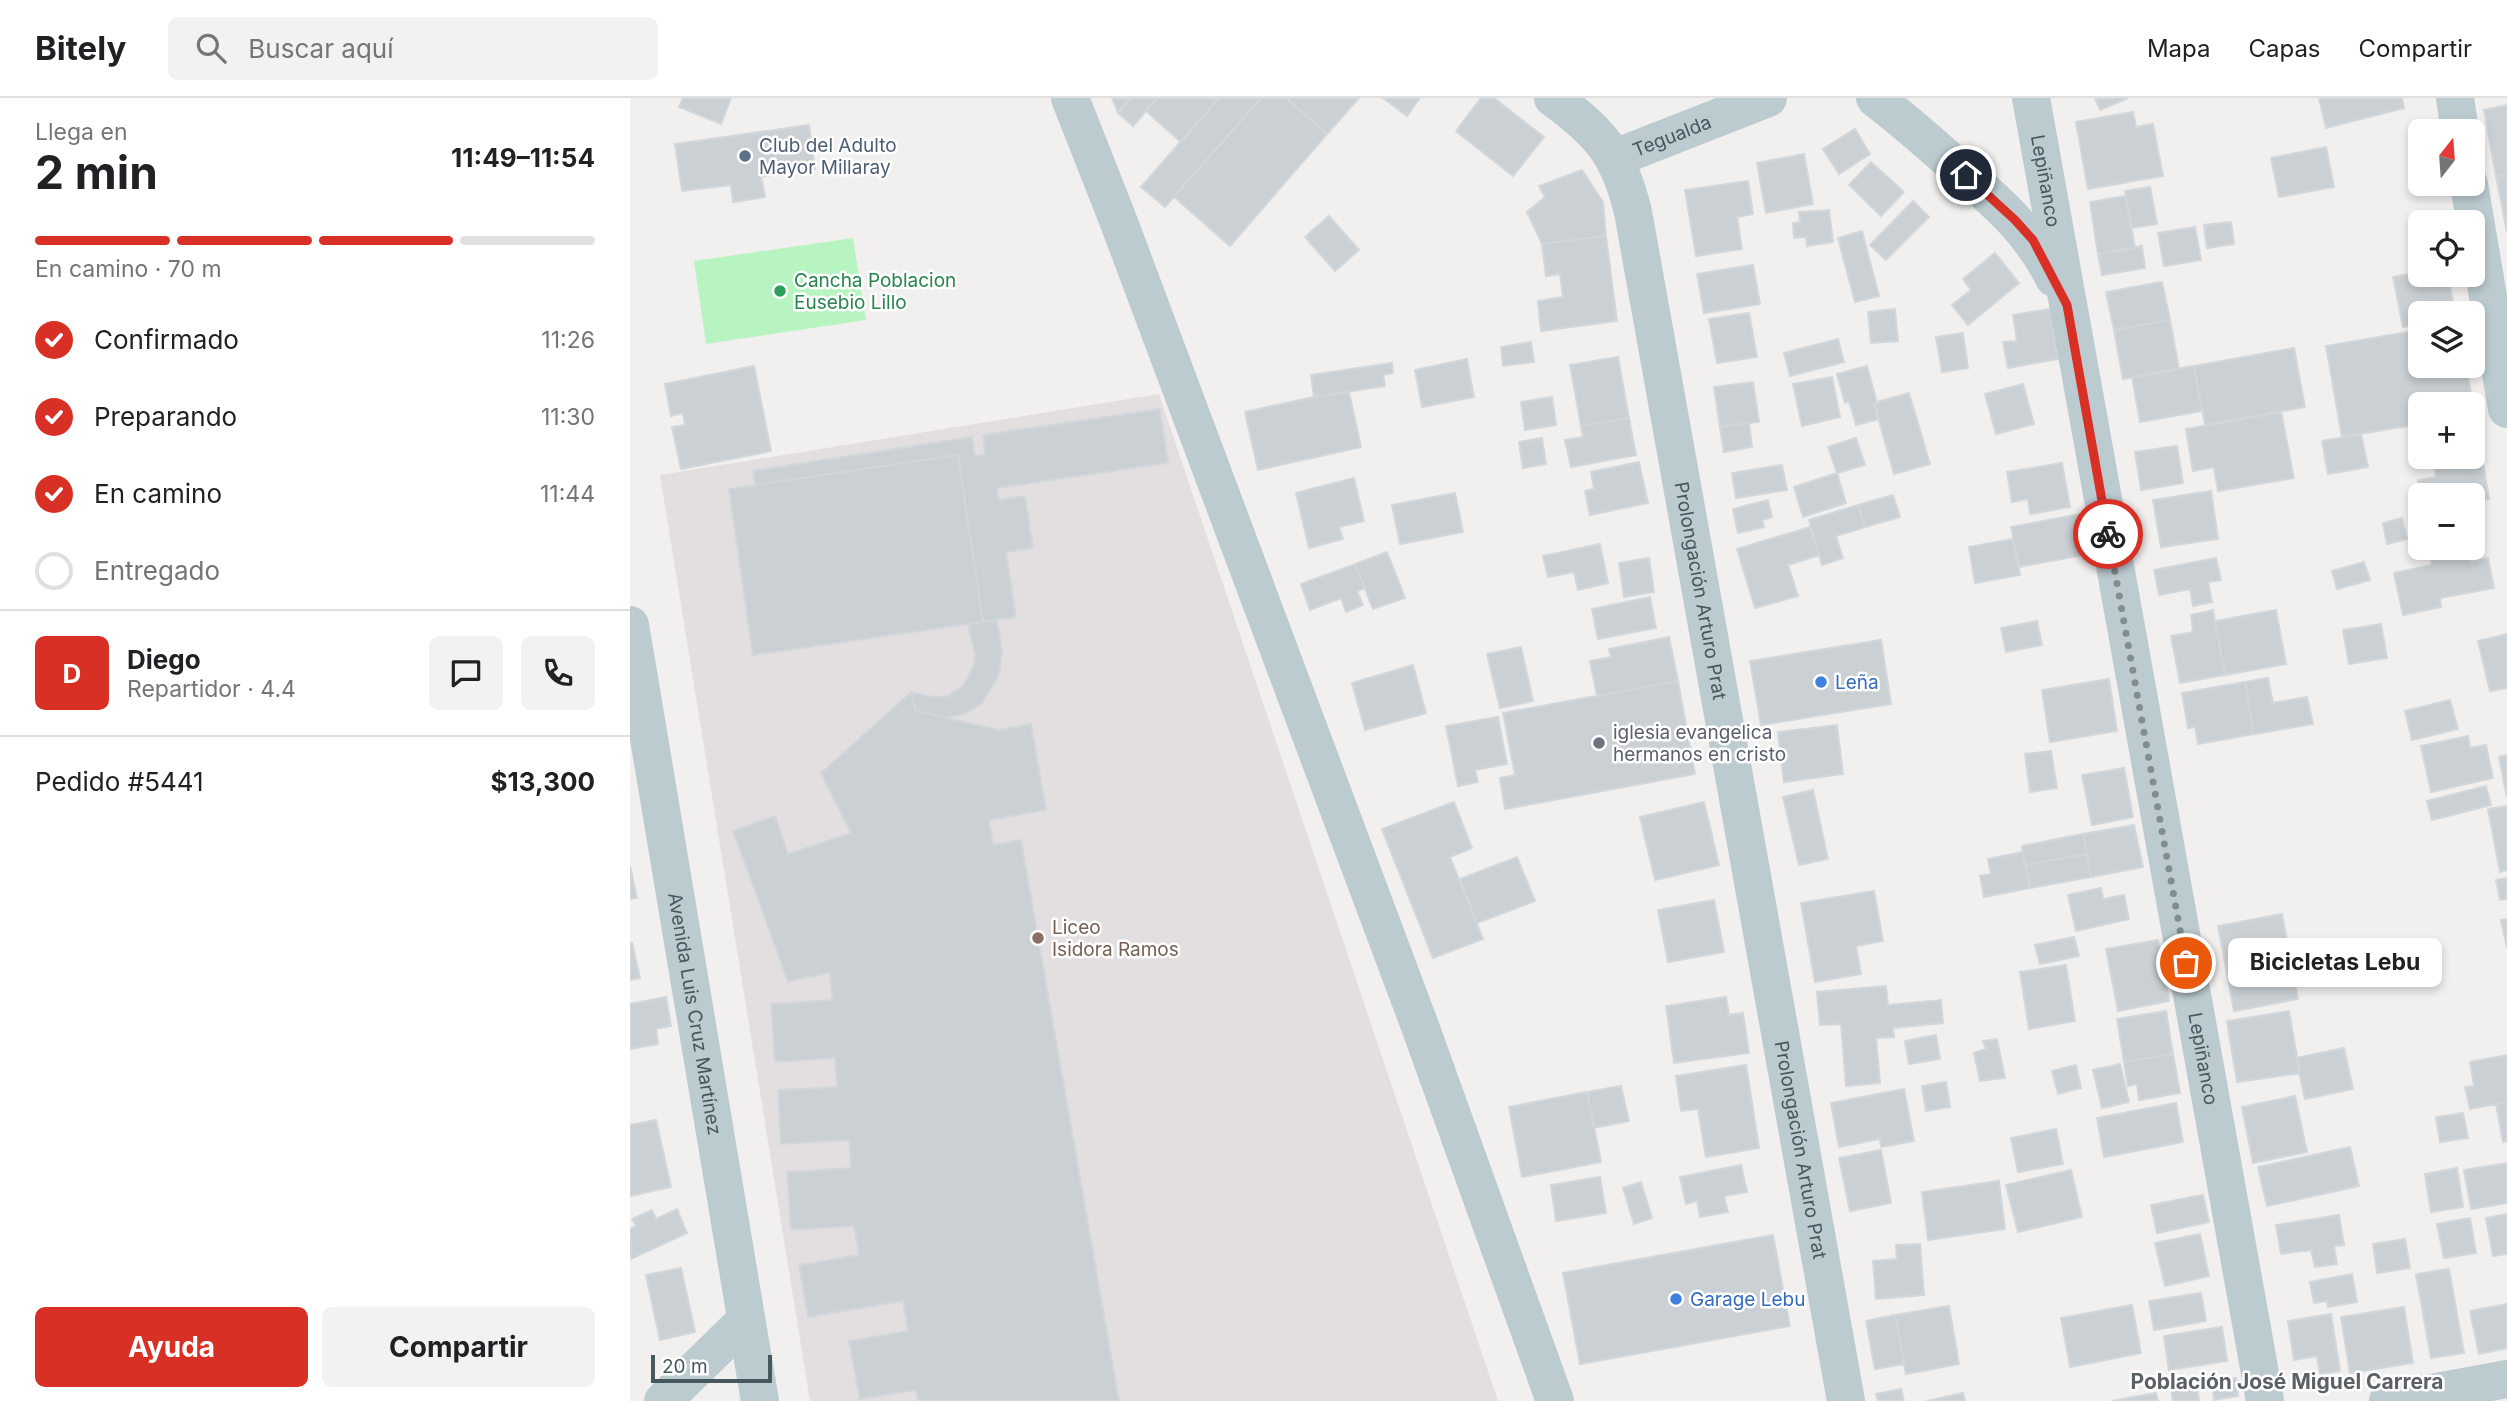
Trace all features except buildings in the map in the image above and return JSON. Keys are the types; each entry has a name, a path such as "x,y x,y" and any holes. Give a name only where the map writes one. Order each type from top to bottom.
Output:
{"street":[{"path":"1070,98 1421,1029 1555,1401"},
{"name":"Prolongación Arturo Prat","path":"1553,98 1603,139 1615,158 1627,187 1633,212 1846,1401"},
{"name":"Tegualda","path":"1615,158 1768,98"},
{"name":"Lepiñanco","path":"1875,98 1904,120 2015,220 2033,240 2067,305"},
{"name":"Lepiñanco","path":"2031,98 2265,1401"},
{"path":"2455,98 2458,119"},
{"path":"2471,196 2507,409"},
{"name":"Avenida Luis Cruz Martínez","path":"630,625 760,1401"},
{"path":"663,1401 746,1320"},
{"path":"2388,1401 2507,1379"}],"shaded area":[{"name":"Liceo Isidora Ramos","path":"1159,394 1498,1401 810,1401 660,475"}],"green space":[{"name":"Cancha Poblacion Eusebio Lillo","path":"853,238 866,320 706,344 694,261"}],"way so far":[{"path":"2108,534 2186,963"}],"place":[{"name":"Club del Adulto Mayor Millaray","path":"745,156"},
{"name":"Cancha Poblacion Eusebio Lillo","path":"780,291"},
{"name":"Leña","path":"1821,682"},
{"name":"iglesia evangelica hermanos en cristo","path":"1599,743"},
{"name":"Liceo Isidora Ramos","path":"1038,938"},
{"name":"Bicicletas Lebu","path":"2186,963"},
{"name":"Garage Lebu","path":"1676,1299"}],"district":[{"name":"Población José Miguel Carrera","path":"2287,1382"}],"route":[{"path":"1966,175 2033,240 2067,305 2108,534"}]}
